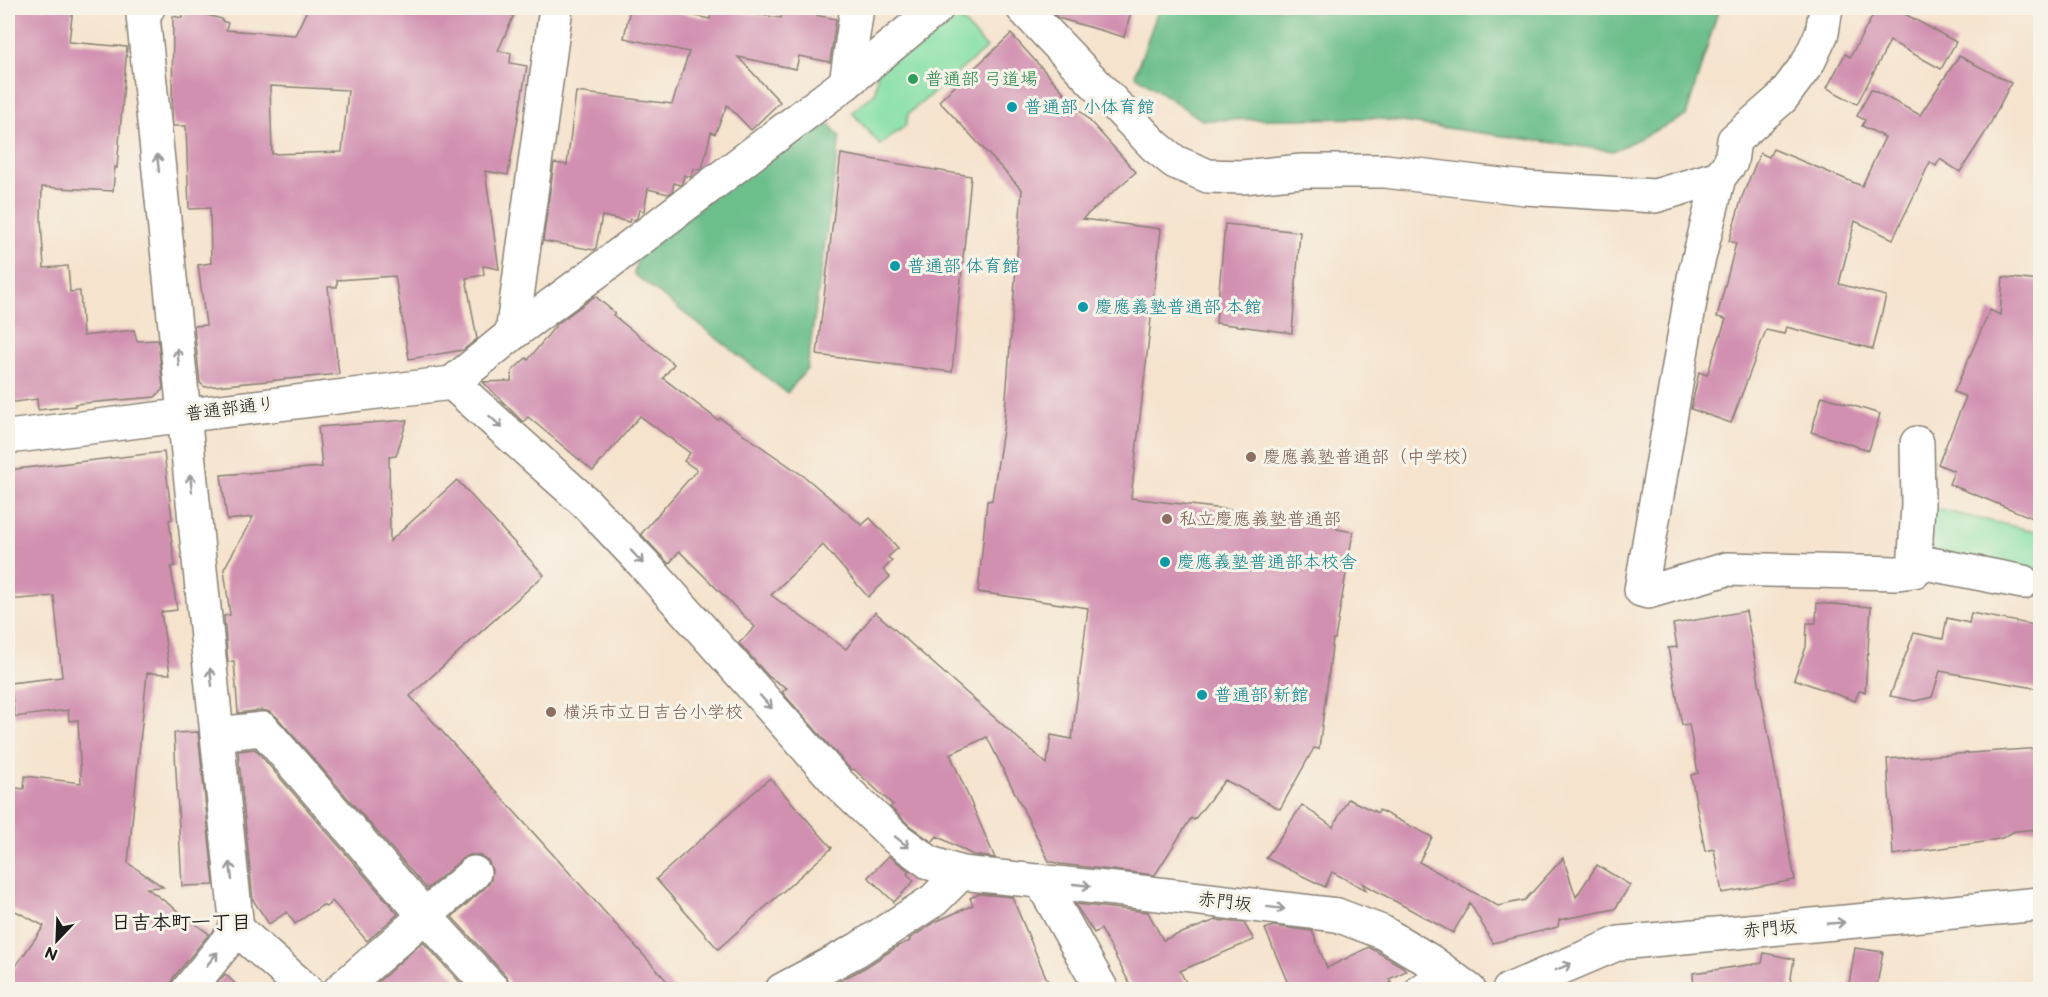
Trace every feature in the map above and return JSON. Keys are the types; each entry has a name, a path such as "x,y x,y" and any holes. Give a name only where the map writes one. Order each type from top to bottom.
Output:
{"street":[{"path":"512,334 556,8"},
{"path":"846,83 857,8"},
{"path":"452,383 512,334 846,83 937,8"},
{"path":"1023,8 1155,146 1175,162 1208,176 1242,177 1302,171 1385,171 1525,188 1655,196 1719,177"},
{"path":"1826,8 1822,33 1808,63 1782,98 1734,140 1731,162 1719,177 1694,278 1641,590 1648,592 1727,569 1898,573 1914,571 1918,505 1917,443"},
{"path":"141,10 237,929 306,990"},
{"name":"普通部通り","path":"8,437 452,383"},
{"name":"赤門坂","path":"452,383 585,502 642,562 846,791 897,840 930,863 962,873 1336,915 1382,932 1430,961 1447,985"},
{"path":"1914,561 2023,582"},
{"path":"217,734 263,729 425,916 493,990"},
{"path":"340,990 474,873"},
{"path":"782,990 867,944 934,900 962,873"},
{"path":"1041,881 1102,990"},
{"name":"赤門坂","path":"1509,990 1619,943 2040,904"},
{"path":"188,990 237,929"}],"green space":[{"name":"普通部 弓道場","path":"950,8 987,48 908,114 906,125 880,145 852,112 875,93 878,65"},
{"path":"1159,8 1719,8 1686,116 1613,151 1373,118 1202,120 1135,75"},
{"path":"820,113 840,137 807,369 787,393 634,274 638,256"},
{"path":"1926,507 2040,532 2040,582 1925,556"}],"building":[{"path":"8,8 73,8 69,42 127,47 113,191 42,187 44,268 68,266 70,292 80,291 83,336 134,330 137,341 158,340 163,389 155,397 75,404 75,406 38,410 37,399 8,403"},
{"path":"308,8 517,8 498,51 511,53 510,63 527,66 508,175 485,171 499,269 483,266 484,275 466,278 477,339 463,350 409,359 395,276 337,280 337,287 328,287 339,374 205,387 200,383 194,326 206,325 198,265 211,263 210,208 189,209 186,126 173,126 173,16 182,18 185,9 222,19 228,23 226,30 295,35","holes":["270,86 348,90 342,152 272,154"]},
{"path":"630,8 659,8 710,19 712,8 781,18 783,9 836,19 830,62 799,56 796,69 738,57 780,102 751,130 727,105 715,134 711,132 702,169 694,169 691,177 684,175 682,184 674,183 672,192 668,194 648,189 644,211 639,210 634,220 630,219 629,222 602,216 594,250 543,241 554,163 567,165 576,92 672,104 689,52 624,38"},
{"path":"1049,8 1132,8 1124,37 1058,18"},
{"path":"1877,8 1894,8 1956,42 1941,69 1890,41 1857,104 1827,88 1845,54 1850,57"},
{"path":"1011,34 1136,172 1082,219 1161,229 1131,498 1334,522 1337,529 1353,532 1335,639 1333,639 1319,749 1314,748 1280,809 1225,780 1194,820 1191,818 1155,875 1049,861 987,737 950,754 995,858 973,855 937,836 932,842 909,825 890,807 893,805 854,769 851,770 782,692 787,688 769,677 739,643 755,627 679,551 669,564 641,534 697,470 684,461 690,453 640,416 593,471 528,417 523,422 483,382 511,381 512,371 526,358 528,360 557,324 595,296 615,313 613,315 674,364 663,378 718,420 720,418 805,477 862,525 870,518 898,548 888,557 892,561 883,570 890,577 868,597 823,545 771,595 846,649 875,612 1047,764 1051,735 1072,739 1088,608 978,592 987,501 992,500 1004,424 1022,190 939,101"},
{"path":"1959,56 2011,83 1987,130 1960,172 1940,159 1936,166 1930,162 1893,239 1855,221 1839,284 1886,296 1873,349 1786,327 1784,334 1766,330 1731,423 1691,409 1699,372 1707,375 1726,319 1717,317 1736,243 1729,241 1742,197 1760,153 1769,157 1773,149 1862,186 1885,137 1862,126 1865,120 1857,116 1871,89 1920,115"},
{"name":"普通部 体育館","path":"841,154 971,176 952,372 817,355"},
{"path":"1225,224 1300,232 1292,333 1216,323"},
{"path":"2003,277 2040,281 2035,356 2040,358 2040,521 1949,484 1954,471 1938,464 1966,397 1954,392 1990,310 2000,315"},
{"path":"1822,396 1880,414 1869,450 1811,432"},
{"path":"407,420 396,456 389,457 390,541 457,480 544,575 410,696 675,990 511,990 507,977 452,917 491,880 492,870 488,860 479,855 470,855 462,859 427,889 277,717 262,710 238,713 234,661 228,662 224,616 230,615 224,569 253,517 227,520 221,475 322,467 318,427"},
{"path":"164,452 172,519 169,520 175,566 171,567 177,610 161,612 170,674 147,673 128,863 163,887 147,888 209,934 173,978 170,990 8,990 8,977 44,926 8,907 8,787 24,789 25,776 81,783 78,720 69,721 68,710 15,717 10,683 62,677 54,596 8,600 8,470"},
{"path":"1817,603 1871,607 1865,692 1859,691 1855,701 1794,679 1806,647 1807,623 1816,623"},
{"path":"1746,611 1795,880 1722,893 1714,849 1705,851 1691,775 1698,773 1689,724 1682,725 1668,648 1677,647 1673,624"},
{"path":"1971,613 2040,626 2040,689 1940,671 1932,697 1915,701 1890,696 1914,633 1943,639 1947,618 1969,623"},
{"path":"198,732 214,885 182,886 174,733"},
{"path":"2040,748 2040,829 2015,831 2002,838 1984,842 1893,855 1887,759"},
{"path":"255,749 398,914 367,941 332,901 326,907 323,905 295,924 287,912 269,924 253,900 238,751"},
{"path":"770,778 832,848 718,949 656,879"},
{"path":"1348,799 1378,813 1379,810 1432,837 1419,862 1498,906 1525,900 1563,858 1576,897 1597,865 1630,885 1615,909 1559,920 1558,927 1493,943 1470,903 1453,933 1362,883 1366,890 1332,872 1325,887 1266,858 1302,805 1333,827"},
{"path":"889,856 909,871 907,874 914,881 894,902 868,877"},
{"path":"979,894 1012,897 1048,982 1031,990 823,990 910,941 909,939 935,922 973,905 970,898"},
{"path":"1075,904 1148,912 1163,940 1216,920 1244,923 1254,940 1180,971 1190,990 1133,990 1101,929 1094,933"},
{"path":"1273,926 1312,931 1327,968 1369,947 1406,971 1389,979 1394,990 1281,990 1289,986 1265,929"},
{"path":"423,942 467,990 369,990"},
{"path":"1855,948 1883,952 1876,990 1848,990"},
{"path":"1764,953 1794,959 1789,990 1694,990 1693,973 1762,963"},
{"path":"225,974 242,990 212,990"}],"place":[{"name":"普通部 弓道場","path":"913,79"},
{"name":"普通部 小体育館","path":"1012,107"},
{"name":"普通部 体育館","path":"895,266"},
{"name":"慶應義塾普通部 本館","path":"1083,307"},
{"name":"慶應義塾普通部（中学校）","path":"1251,457"},
{"name":"私立慶應義塾普通部","path":"1167,519"},
{"name":"慶應義塾普通部本校舎","path":"1165,562"},
{"name":"普通部 新館","path":"1202,695"},
{"name":"横浜市立日吉台小学校","path":"551,712"}],"district":[{"name":"日吉本町一丁目","path":"181,923"}]}
